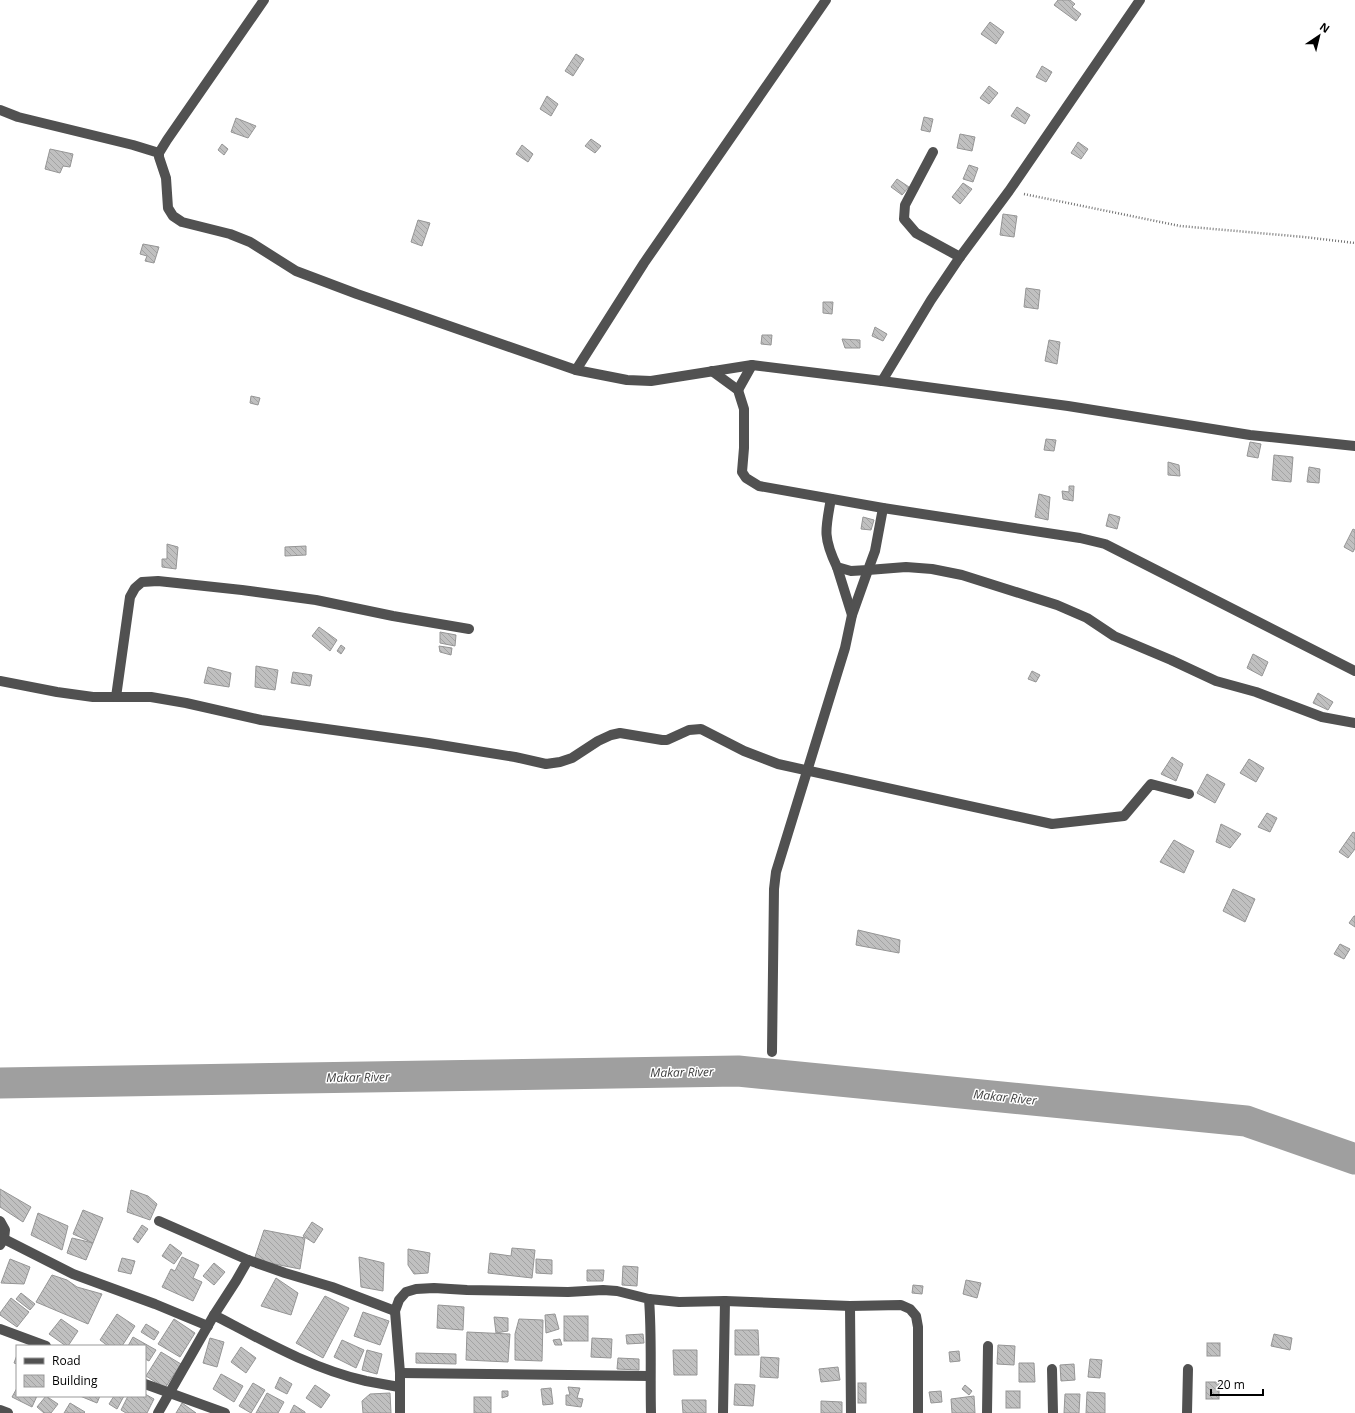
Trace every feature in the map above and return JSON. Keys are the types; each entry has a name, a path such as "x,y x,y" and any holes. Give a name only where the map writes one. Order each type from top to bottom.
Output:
{"street":[{"path":"264,0 159,153 158,157 166,178 168,208 173,216 182,222 230,234 250,242 296,271 357,294 576,370 627,380 651,380 752,365 882,380 1068,406 1250,435 1355,446"},
{"path":"576,370 644,263 826,0"},
{"path":"882,380 931,300 960,257 1009,191 1140,0"},
{"path":"0,110 18,117 133,145 159,153"},
{"path":"933,152 905,205 904,219 916,233 960,257"},
{"path":"738,390 752,365"},
{"path":"712,371 738,390 744,409 744,448 742,472 746,478 759,486 830,500 1080,538 1105,544 1355,671"},
{"path":"830,500 826,523 826,538 829,552 837,567 852,615"},
{"path":"772,1052 774,889 776,872 780,855 796,810 846,648 852,615 875,552 883,508"},
{"path":"837,567 851,571 906,567 932,569 962,575 1057,604 1087,618 1114,636 1216,681 1256,692 1322,716 1355,723"},
{"path":"116,697 130,597 135,588 142,582 158,581 316,600 393,616 469,629"},
{"path":"0,681 93,697 151,697 186,703 261,720 428,743 515,757 546,764 572,758 598,741 611,735 620,733 667,740 690,730 701,729 744,751 778,764 1052,824 1124,816 1151,784 1189,794"},
{"path":"0,1221 5,1230 2,1242 73,1274 155,1304 208,1326"},
{"path":"158,1222 248,1260 332,1287 395,1311"},
{"path":"158,1413 214,1315 248,1260"},
{"path":"400,1413 400,1373 395,1311 399,1300 406,1292 416,1289 434,1288 568,1292 603,1290 617,1291 649,1299 679,1302 725,1301 850,1306 901,1305 910,1309 916,1316 918,1327 918,1413"},
{"path":"649,1299 652,1329 650,1376 651,1413"},
{"path":"723,1413 725,1301"},
{"path":"850,1306 851,1413"},
{"path":"214,1315 293,1355 332,1370 365,1380 399,1386"},
{"path":"0,1329 43,1345"},
{"path":"987,1413 988,1346"},
{"path":"1187,1413 1188,1368"},
{"path":"1052,1369 1053,1413"},
{"path":"400,1373 650,1376"},
{"path":"146,1384 225,1413"},
{"path":"0,1410 8,1413"}],"path":[{"path":"1009,191 1180,226 1355,243"}],"building":[{"path":"1058,0 1070,0 1075,4 1072,7 1081,14 1076,21 1054,5"},
{"path":"990,22 1004,32 996,44 981,34"},
{"path":"576,54 584,59 573,76 565,71"},
{"path":"1042,66 1052,72 1046,82 1036,77"},
{"path":"989,86 998,93 989,104 980,98"},
{"path":"547,96 558,104 551,116 540,109"},
{"path":"1017,107 1030,115 1025,124 1011,116"},
{"path":"924,117 933,119 930,132 921,130"},
{"path":"236,118 256,126 248,138 231,132"},
{"path":"960,134 975,137 972,151 957,148"},
{"path":"591,139 601,146 595,153 585,146"},
{"path":"1078,142 1088,149 1081,159 1071,153"},
{"path":"222,144 228,149 224,155 218,150"},
{"path":"522,145 533,154 528,162 516,154"},
{"path":"50,149 73,154 70,167 63,166 60,173 45,169"},
{"path":"969,165 978,168 973,182 963,179"},
{"path":"897,179 909,187 902,195 891,187"},
{"path":"963,183 972,189 960,204 952,197"},
{"path":"1003,214 1017,216 1014,237 1000,235"},
{"path":"418,220 430,223 422,246 411,242"},
{"path":"143,244 159,247 154,263 145,261 147,256 140,254"},
{"path":"1026,288 1040,290 1038,309 1024,307"},
{"path":"823,302 833,302 832,314 823,313"},
{"path":"875,327 887,334 883,341 872,336"},
{"path":"762,335 772,335 771,345 761,344"},
{"path":"842,339 860,340 860,348 845,348"},
{"path":"1049,340 1060,342 1057,364 1045,361"},
{"path":"251,396 260,398 258,405 250,403"},
{"path":"1046,439 1056,440 1054,451 1044,450"},
{"path":"1250,442 1261,444 1258,458 1247,456"},
{"path":"1274,455 1293,457 1291,482 1272,480"},
{"path":"1168,462 1179,465 1180,476 1168,475"},
{"path":"1309,467 1320,469 1319,483 1307,482"},
{"path":"1069,486 1074,486 1073,501 1063,499 1062,491 1069,492"},
{"path":"1039,494 1050,497 1048,520 1035,517"},
{"path":"1109,514 1120,517 1117,529 1106,526"},
{"path":"863,517 874,520 871,530 861,529"},
{"path":"1353,529 1355,530 1355,548 1353,552 1344,547"},
{"path":"167,544 178,547 176,569 162,567 162,559 167,559"},
{"path":"306,546 306,555 285,556 285,547"},
{"path":"319,627 337,640 330,651 312,636"},
{"path":"440,632 456,635 455,646 440,643"},
{"path":"341,645 345,648 341,654 337,651"},
{"path":"439,646 452,648 451,655 440,652"},
{"path":"1253,654 1268,662 1262,676 1247,668"},
{"path":"256,666 278,670 275,690 255,687"},
{"path":"208,667 231,673 229,687 204,683"},
{"path":"1032,671 1040,675 1036,682 1028,679"},
{"path":"293,672 312,675 310,686 291,683"},
{"path":"1318,693 1333,702 1328,710 1313,703"},
{"path":"1172,757 1183,764 1176,781 1161,774"},
{"path":"1249,759 1264,768 1256,782 1240,773"},
{"path":"1207,774 1225,784 1215,803 1197,793"},
{"path":"1267,813 1277,818 1270,832 1258,827"},
{"path":"1221,824 1241,834 1230,848 1216,842"},
{"path":"1353,832 1355,833 1355,849 1348,858 1339,852"},
{"path":"1174,840 1194,851 1184,873 1160,862"},
{"path":"1233,889 1255,899 1245,922 1223,911"},
{"path":"1355,916 1355,927 1349,923"},
{"path":"858,930 900,940 899,953 856,945"},
{"path":"1340,944 1350,949 1344,959 1334,954"},
{"path":"0,1189 31,1207 23,1222 0,1207"},
{"path":"131,1190 148,1196 157,1204 150,1220 127,1212"},
{"path":"83,1210 103,1218 93,1243 73,1234"},
{"path":"38,1213 68,1226 62,1250 31,1235"},
{"path":"312,1222 323,1229 314,1243 303,1236"},
{"path":"142,1225 148,1229 138,1243 133,1239"},
{"path":"264,1230 305,1238 300,1269 254,1260"},
{"path":"72,1238 93,1243 86,1260 67,1253"},
{"path":"170,1244 182,1253 174,1264 162,1256"},
{"path":"512,1248 535,1250 532,1278 488,1273 490,1253 511,1256"},
{"path":"408,1249 430,1253 428,1273 414,1274 408,1265"},
{"path":"182,1257 199,1265 193,1278 202,1282 193,1301 162,1287 171,1269 175,1271"},
{"path":"359,1257 384,1263 383,1291 361,1287"},
{"path":"122,1258 135,1261 131,1274 118,1271"},
{"path":"10,1259 30,1267 24,1284 1,1283"},
{"path":"536,1259 552,1260 552,1274 536,1273"},
{"path":"214,1263 225,1272 214,1285 203,1276"},
{"path":"623,1266 638,1267 637,1286 622,1285"},
{"path":"587,1270 604,1270 603,1281 587,1281"},
{"path":"52,1275 67,1280 77,1287 102,1294 88,1324 36,1302"},
{"path":"276,1278 298,1293 291,1315 261,1306"},
{"path":"966,1280 981,1283 977,1298 963,1294"},
{"path":"913,1285 923,1286 922,1294 912,1293"},
{"path":"21,1293 35,1304 30,1310 16,1299"},
{"path":"325,1296 349,1308 323,1358 296,1343"},
{"path":"11,1298 29,1312 17,1327 0,1315"},
{"path":"438,1305 464,1307 463,1330 437,1328"},
{"path":"363,1312 389,1321 380,1345 354,1336"},
{"path":"117,1314 135,1326 123,1345 107,1345 100,1340"},
{"path":"555,1314 559,1329 546,1333 545,1315"},
{"path":"564,1316 588,1316 588,1341 564,1341"},
{"path":"494,1317 508,1318 508,1331 496,1333"},
{"path":"61,1319 78,1331 69,1345 65,1345 49,1334"},
{"path":"174,1319 195,1333 180,1357 158,1344"},
{"path":"519,1319 543,1320 542,1361 515,1360 515,1334"},
{"path":"146,1324 159,1332 154,1340 141,1332"},
{"path":"735,1330 758,1330 759,1355 735,1355"},
{"path":"467,1332 510,1334 508,1362 466,1360"},
{"path":"643,1334 644,1343 627,1344 626,1335"},
{"path":"1274,1334 1292,1338 1290,1350 1271,1346"},
{"path":"133,1337 156,1350 149,1361 146,1360 146,1345 129,1345"},
{"path":"210,1338 224,1342 217,1367 203,1363"},
{"path":"592,1338 612,1339 611,1358 591,1357"},
{"path":"560,1339 562,1345 555,1345 553,1340"},
{"path":"342,1340 364,1350 356,1368 334,1357"},
{"path":"1207,1343 1220,1343 1220,1356 1207,1356"},
{"path":"998,1345 1015,1346 1014,1365 997,1364"},
{"path":"241,1347 256,1358 246,1373 231,1362"},
{"path":"367,1350 382,1354 377,1374 362,1370"},
{"path":"673,1350 697,1350 697,1375 674,1375"},
{"path":"959,1351 960,1361 950,1362 949,1352"},
{"path":"161,1352 181,1364 165,1388 146,1376"},
{"path":"416,1353 456,1354 456,1364 416,1363"},
{"path":"761,1357 779,1358 778,1378 760,1377"},
{"path":"618,1358 639,1359 639,1370 617,1369"},
{"path":"1090,1359 1102,1360 1100,1378 1088,1377"},
{"path":"1019,1363 1034,1363 1035,1382 1019,1382"},
{"path":"1074,1364 1075,1380 1061,1381 1060,1365"},
{"path":"838,1367 840,1380 821,1382 819,1369"},
{"path":"221,1374 243,1386 234,1402 213,1389"},
{"path":"280,1377 292,1384 287,1394 275,1388"},
{"path":"1206,1382 1219,1382 1219,1399 1206,1399"},
{"path":"253,1383 265,1390 251,1413 239,1406"},
{"path":"858,1383 866,1383 866,1403 858,1403"},
{"path":"735,1384 755,1385 753,1406 734,1405"},
{"path":"315,1385 330,1395 321,1408 306,1398"},
{"path":"965,1385 972,1391 969,1395 962,1389"},
{"path":"568,1387 580,1388 577,1398 583,1399 581,1407 566,1405 566,1395 570,1395"},
{"path":"551,1388 553,1404 543,1405 541,1389"},
{"path":"16,1390 16,1397 37,1397 32,1407 12,1397"},
{"path":"502,1391 508,1391 508,1396 502,1398"},
{"path":"941,1391 942,1402 931,1403 929,1392"},
{"path":"1006,1391 1020,1391 1020,1408 1006,1408"},
{"path":"1087,1392 1105,1393 1105,1413 1086,1413"},
{"path":"267,1393 284,1402 278,1413 256,1413"},
{"path":"390,1393 391,1413 363,1413 362,1401 370,1394"},
{"path":"1065,1394 1080,1394 1079,1413 1064,1413"},
{"path":"146,1395 154,1399 147,1413 126,1413 121,1410 128,1397 146,1397"},
{"path":"974,1396 975,1413 952,1413 951,1399"},
{"path":"45,1397 58,1404 51,1413 44,1413 37,1407"},
{"path":"82,1397 100,1397 97,1403"},
{"path":"113,1397 123,1397 117,1409 109,1404"},
{"path":"474,1397 491,1397 491,1413 474,1413"},
{"path":"682,1400 706,1400 706,1413 683,1413"},
{"path":"821,1401 842,1402 842,1413 821,1413"},
{"path":"70,1403 85,1412 64,1413"},
{"path":"182,1403 196,1413 176,1413"},
{"path":"294,1405 305,1412 305,1413 290,1413"}],"waterway":[{"name":"Makar River","path":"0,1083 738,1071 1246,1121 1355,1159"}]}
